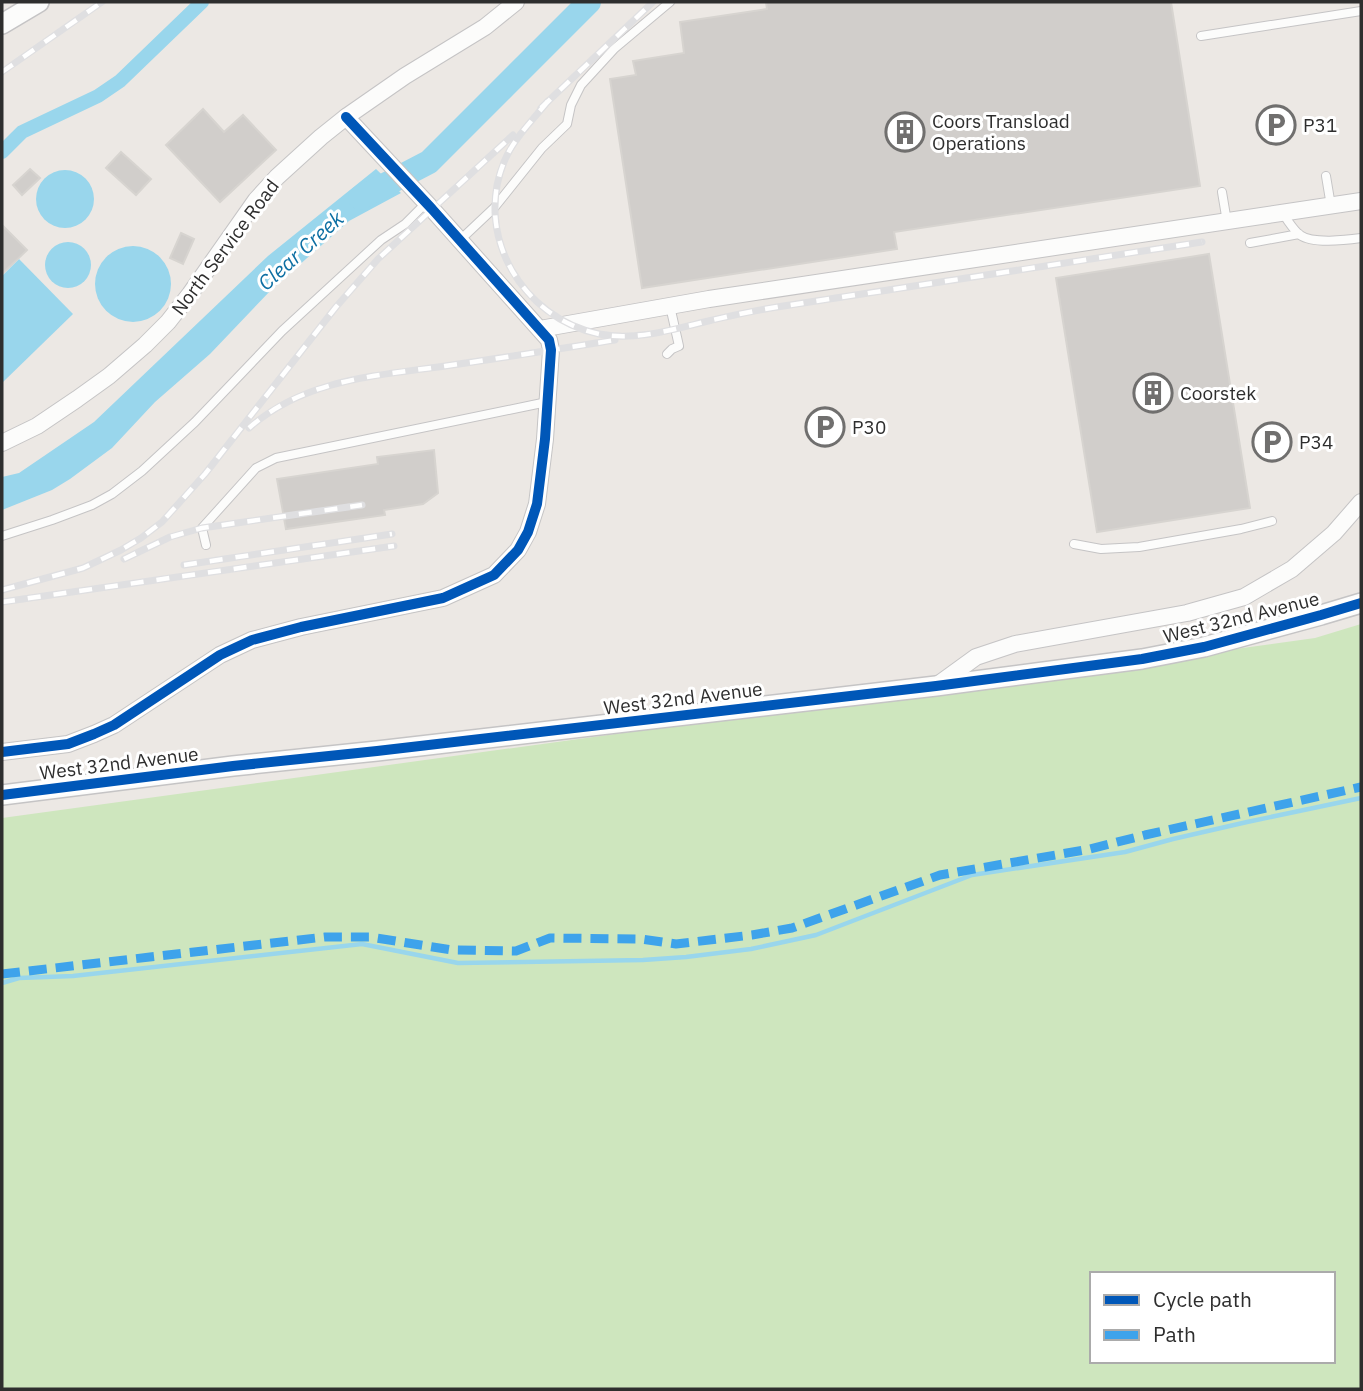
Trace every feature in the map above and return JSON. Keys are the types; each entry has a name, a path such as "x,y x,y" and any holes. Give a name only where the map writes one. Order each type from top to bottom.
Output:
{"street":[{"path":"2,24 39,2"},
{"name":"North Service Road","path":"2,443 47,420 109,376 145,345 190,294 256,200 321,137 405,76 485,27 516,2"},
{"path":"2,752 68,744 94,734 114,725 220,655 252,640 301,627 443,598 495,575 518,550 528,532 537,504 551,350 549,340 346,117"},
{"path":"540,329 670,306 1361,201"},
{"path":"936,686 976,657 1015,644 1187,613 1244,597 1292,569 1334,533 1361,502"},
{"name":"West 32nd Avenue","path":"2,795 936,686 1142,659 1217,643 1361,603"}],"lane":[{"path":"459,241 494,208 542,148 567,124 571,105 581,85 614,48 670,2"},
{"path":"1201,36 1361,11"},
{"path":"1326,176 1331,206"},
{"path":"1222,192 1227,222"},
{"path":"2,536 92,505 112,494 142,471 195,422 282,331 381,240 405,224 421,197"},
{"path":"1282,213 1298,234 1305,238 1361,238"},
{"path":"1250,243 1298,234"},
{"path":"667,354 679,346 670,306"},
{"path":"206,545 202,528 256,468 276,458 547,402"},
{"path":"1074,544 1101,550 1139,547 1241,530 1272,521"}],"green space":[{"path":"1361,624 1361,1389 2,1389 2,818 1315,638"}],"water":[{"name":"Clear Creek","path":"376,169 401,193 349,221 272,289 210,354 155,402 112,448 52,490 2,510 2,477 19,473 94,422 268,256"},
{"path":"59,170 71,170 86,178 94,193 94,205 86,220 71,228 59,228 44,220 36,205 36,193 44,178"},
{"path":"68,242 85,248 91,265 85,282 68,288 51,282 45,265 51,248"},
{"path":"133,246 147,249 160,257 168,270 171,284 168,298 160,311 147,319 133,322 119,319 106,311 98,298 95,284 98,270 106,257 119,249"},
{"path":"19,259 73,314 2,383 2,276"}],"building":[{"name":"Coors Transload Operations","path":"766,2 1171,2 1200,186 894,232 897,249 642,288 610,79 636,75 633,61 684,53 680,22 767,9"},
{"path":"203,109 224,132 243,115 276,150 220,202 166,145"},
{"path":"121,152 151,179 136,195 106,168"},
{"path":"30,169 40,178 22,195 13,185"},
{"path":"2,225 27,250 2,274"},
{"path":"181,233 194,239 183,264 170,258"},
{"name":"Coorstek","path":"1209,254 1250,508 1097,532 1056,278"},
{"path":"434,450 438,493 423,504 384,510 385,515 286,529 277,479 378,464 377,457"}],"waterway":[{"path":"2,152 22,132 98,96 120,81 202,2"},
{"name":"Clear Creek","path":"360,198 429,162 589,2"},
{"path":"2,983 19,978 73,976 362,944 458,963 643,960 751,949 816,935 972,875 1125,852 1361,798"}],"railway":[{"path":"2,72 102,2"},
{"path":"541,108 653,2"},
{"path":"548,101 518,138 504,162 496,190 495,217 501,244 511,269 527,292 547,311 572,325 599,334 652,334 777,307 1202,242"},
{"path":"2,590 83,568 121,550 162,522 205,474 336,307 378,259 513,135"},
{"path":"249,428 293,399 342,382 615,340"},
{"path":"124,559 170,537 202,528 362,505"},
{"path":"184,565 392,534"},
{"path":"2,602 394,546"}],"marked path":[{"path":"2,974 325,937 370,937 452,950 516,951 550,938 641,939 676,944 752,935 792,928 940,875 1090,849 1361,787"}],"cycle path":[{"path":"2,752 68,744 94,734 114,725 220,655 252,640 301,627 443,598 494,575 518,550 528,532 537,504 545,439 551,350 549,340 346,117"},
{"path":"2,795 936,686 1142,659 1204,647 1361,603"}],"place":[{"name":"P31","path":"1276,125"},
{"name":"Coors Transload Operations","path":"905,132"},
{"name":"Coorstek","path":"1153,393"},
{"name":"P30","path":"825,427"},
{"name":"P34","path":"1272,442"}]}
